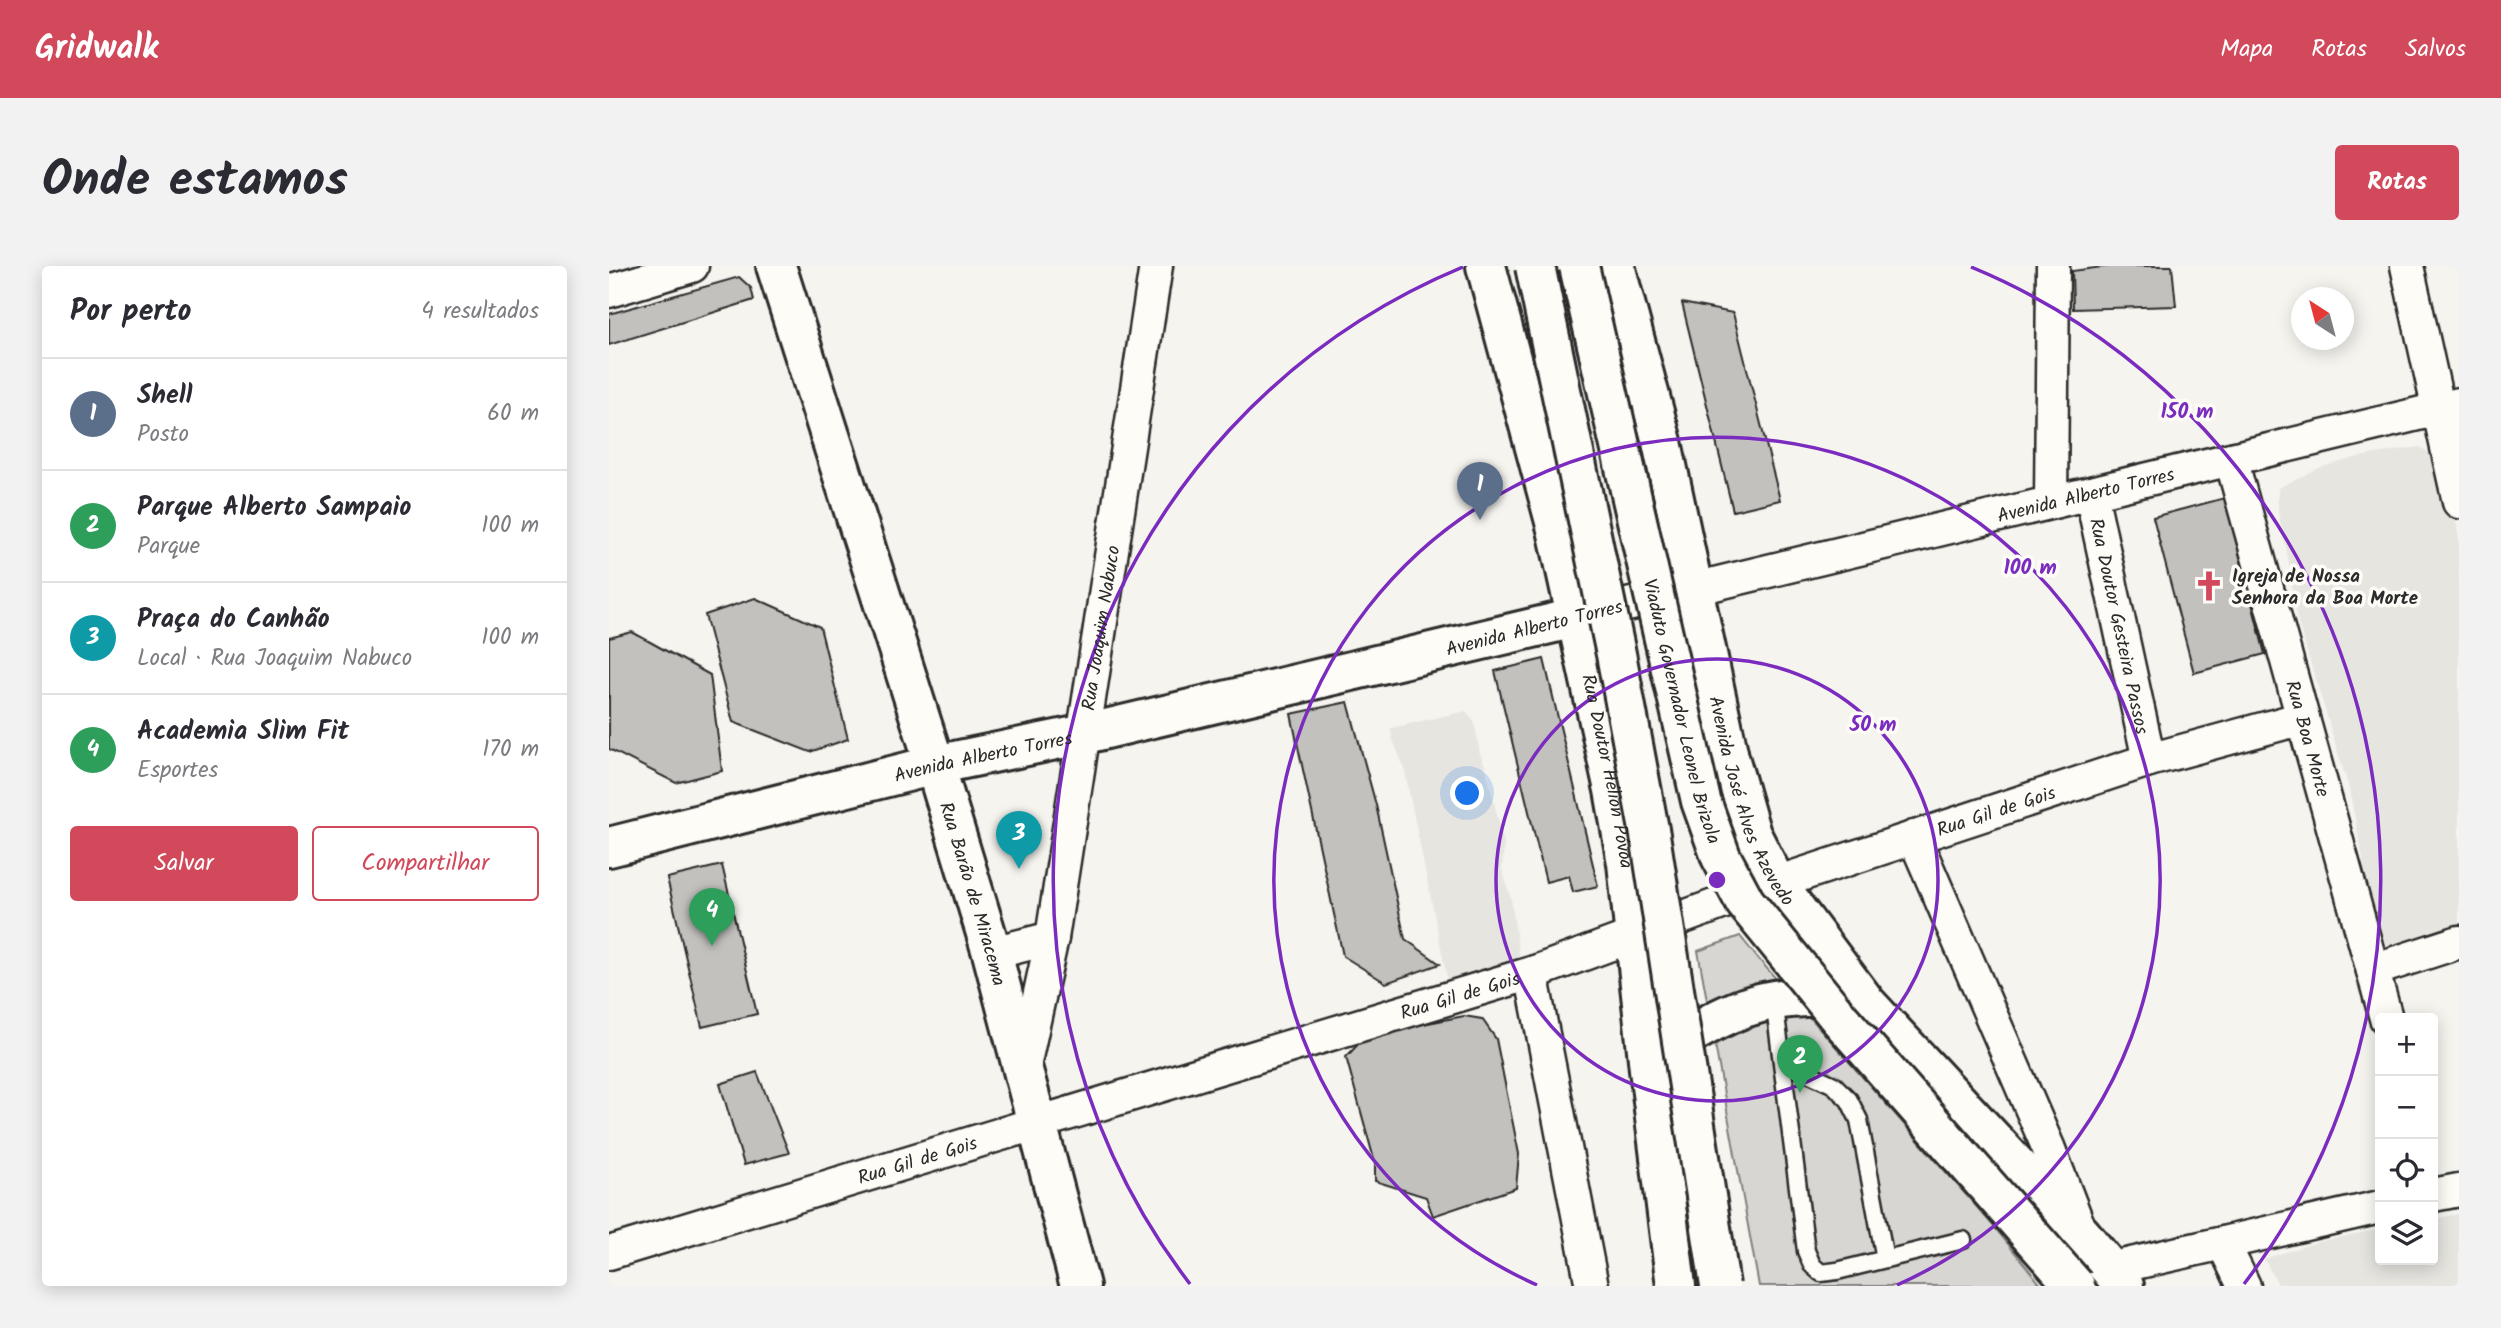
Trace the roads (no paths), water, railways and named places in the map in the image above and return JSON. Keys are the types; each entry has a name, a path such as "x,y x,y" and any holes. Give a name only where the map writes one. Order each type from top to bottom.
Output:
{"main road":[{"name":"Rua Barão de Miracema","path":"776,266 935,765 992,954 1080,1286"},
{"name":"Rua Doutor Hélion Póvoa","path":"1486,266 1540,460 1614,790 1627,863 1676,1286"},
{"path":"1535,266 1616,654 1650,835 1720,1286"},
{"name":"Viaduto Governador Leonel Brizola","path":"1579,266 1701,801 1721,857 1745,902 1840,1019 2075,1286"},
{"name":"Avenida José Alves Azevedo","path":"1615,266 1662,442 1729,757 1751,834 1776,883 1866,1003 2082,1235 2117,1277"},
{"path":"1509,351 1536,377 1556,384 1611,369 1626,352 1633,332"},
{"path":"1540,460 1544,447 1563,432 1585,421 1610,418 1630,421 1662,442"},
{"name":"Avenida Alberto Torres","path":"609,847 935,765 1085,734 1575,618"},
{"path":"1649,1069 1667,1051 1703,1027 1748,1007 1774,1000 1846,995 1866,1003"}],"street":[{"path":"609,290 692,266"},
{"name":"Rua Joaquim Nabuco","path":"1023,1072 1052,938 1156,266"},
{"path":"2052,502 2053,266"},
{"path":"2407,266 2449,407 2459,502"},
{"name":"Avenida Alberto Torres","path":"1575,618 2449,407"},
{"name":"Rua Boa Morte","path":"2231,459 2385,1013"},
{"name":"Rua Doutor Gesteira Passos","path":"2091,493 2149,760"},
{"name":"Rua Gil de Gois","path":"609,1253 1535,972 1776,883 1914,837 2149,760 2303,718"},
{"name":"Avenida José Alves Azevedo","path":"1914,837 2048,1147 2082,1235"},
{"path":"992,954 1052,938"},
{"path":"2373,970 2459,942"},
{"path":"1535,972 1534,988 1592,1286"},
{"path":"2438,1194 2459,1190"},
{"path":"2117,1277 2223,1243 2375,1208"},
{"path":"2223,1243 2244,1286"}],"lane":[{"path":"1774,1000 1807,1251 1812,1265 1821,1273 1963,1240"},
{"path":"1782,1061 1834,1085 1849,1100 1859,1120 1885,1259"}],"place":[{"name":"Shell","path":"1480,520"},
{"name":"Igreja de Nossa Senhora da Boa Morte","path":"2209,586"},
{"name":"Praça do Canhão","path":"1019,869"},
{"name":"Academia Slim Fit","path":"712,946"},
{"name":"Parque Alberto Sampaio","path":"1800,1093"}]}
